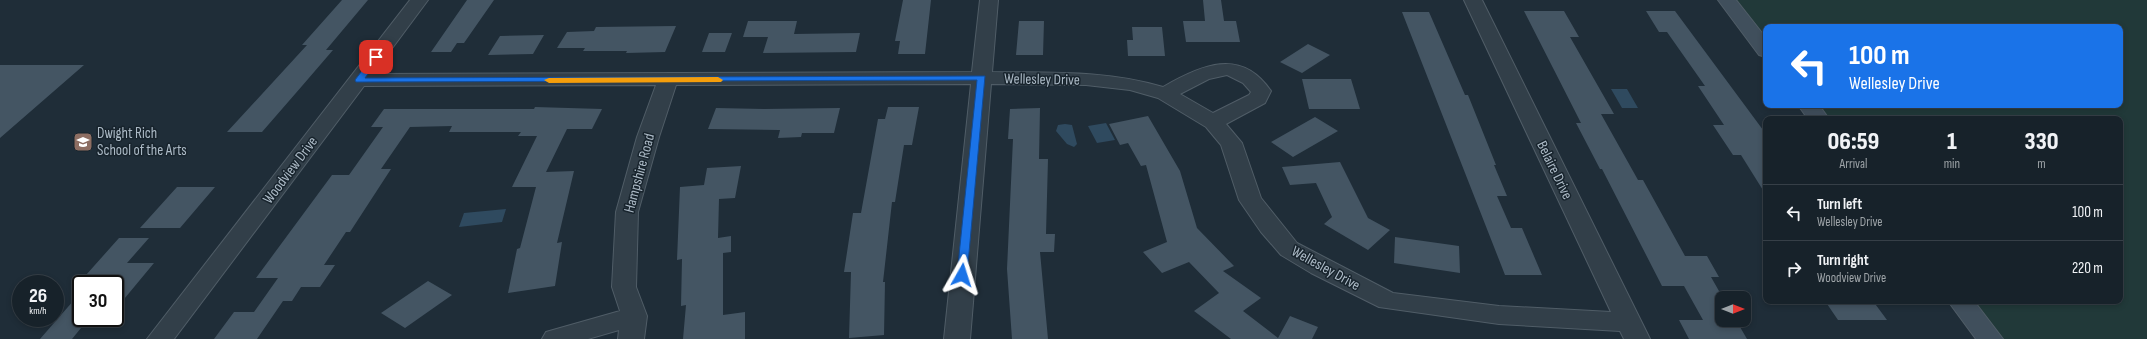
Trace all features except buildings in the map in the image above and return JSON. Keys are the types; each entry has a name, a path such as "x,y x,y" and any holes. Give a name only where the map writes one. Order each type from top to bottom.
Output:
{"street":[{"name":"Woodview Drive","path":"160,339 419,0"},
{"path":"957,339 958,305 989,0"},
{"name":"Belaire Drive","path":"1473,0 1633,331"},
{"path":"1726,0 1763,47"},
{"path":"1165,94 1203,73 1216,69 1244,73 1255,82 1261,91 1258,98 1213,122"},
{"name":"Wellesley Drive","path":"359,80 982,78 1086,79 1132,84 1165,94 1213,122 1231,143 1250,200 1269,226 1289,249 1320,267 1388,301 1633,331"},
{"name":"Hampshire Road","path":"633,327 624,286 627,212 648,137 668,80"},
{"path":"1810,108 1817,116"},
{"path":"1962,304 1990,339"},
{"path":"555,339 633,327"}],"green space":[{"path":"1726,0 2147,0 2147,339 1988,339 1961,304 2123,304 2123,116 1816,116 1810,108 2123,108 2123,24 1763,24 1763,47"}],"water":[{"path":"1611,89 1627,89 1638,108 1622,108"},
{"path":"1106,123 1115,140 1097,143 1088,126"},
{"path":"1058,125 1072,125 1077,144 1074,147 1067,144 1056,131"},
{"path":"506,209 502,222 459,227 464,213"}],"slow traffic":[{"path":"549,80 718,80"}],"place":[{"name":"Dwight Rich School of the Arts","path":"83,142"}],"route":[{"path":"376,57 359,80 982,78 962,275"}]}
